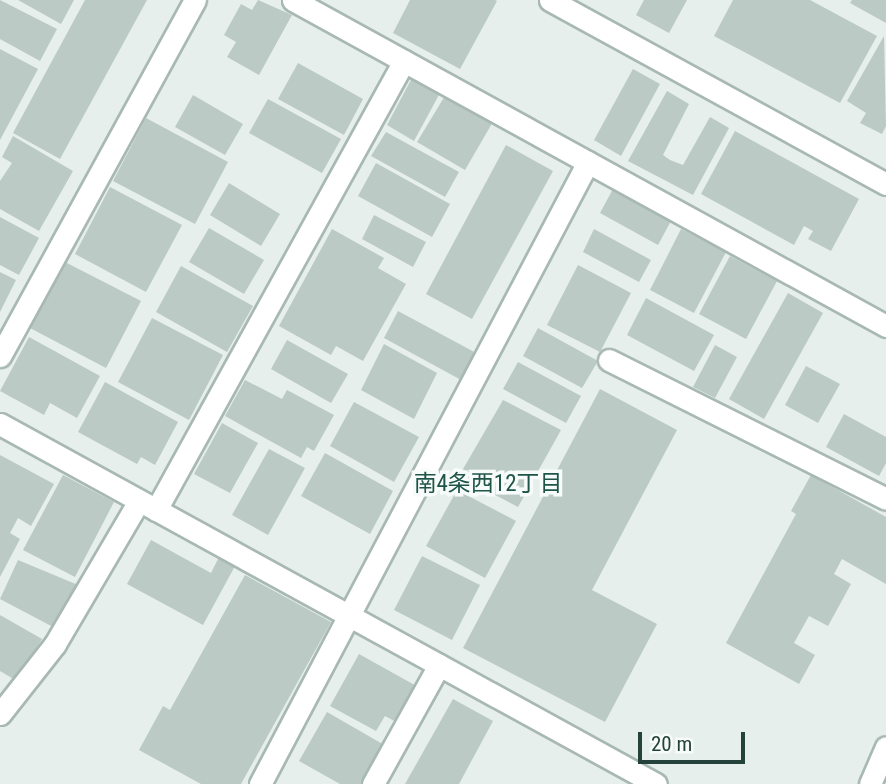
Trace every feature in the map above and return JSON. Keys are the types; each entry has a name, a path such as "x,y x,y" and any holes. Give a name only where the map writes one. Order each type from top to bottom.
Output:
{"street":[{"path":"0,356 195,0"},
{"path":"293,0 886,326"},
{"path":"550,0 886,184"},
{"path":"0,714 55,644 148,505 404,61"},
{"path":"260,784 588,162"},
{"path":"608,360 886,499"},
{"path":"0,424 656,784"},
{"path":"373,784 439,665"},
{"path":"870,784 886,747"}],"building":[{"path":"0,0 57,29 40,61 0,39"},
{"path":"18,0 74,0 61,24"},
{"path":"85,0 147,0 60,159 13,133"},
{"path":"258,0 292,15 259,75 227,57 236,42 224,35 241,4 252,10"},
{"path":"410,0 497,1 460,69 393,33"},
{"path":"644,0 687,0 669,33 636,15"},
{"path":"733,0 810,0 877,36 840,103 714,36"},
{"path":"852,0 886,0 886,23 850,3"},
{"path":"884,36 886,126 882,134 860,123 866,113 847,101"},
{"path":"0,49 38,69 0,140"},
{"path":"298,63 363,99 344,135 278,99"},
{"path":"633,69 660,84 621,156 594,140"},
{"path":"412,78 440,93 414,141 387,125"},
{"path":"667,91 689,104 663,155 670,160 683,165 710,117 729,128 693,195 628,161"},
{"path":"446,94 494,120 465,170 417,142"},
{"path":"193,95 243,124 225,155 175,127"},
{"path":"268,99 341,139 322,173 249,133"},
{"path":"146,118 228,162 195,224 113,181"},
{"path":"735,131 859,199 831,251 808,239 813,231 804,226 794,245 701,194"},
{"path":"386,132 459,172 445,197 371,156"},
{"path":"13,136 73,171 39,231 0,209 0,181 12,163 2,157"},
{"path":"506,145 553,171 472,319 426,294"},
{"path":"376,163 450,204 432,237 358,196"},
{"path":"229,183 280,214 261,246 210,215"},
{"path":"110,187 182,225 146,292 75,254"},
{"path":"613,189 672,219 658,245 600,213"},
{"path":"374,215 426,242 413,267 362,239"},
{"path":"0,217 39,238 19,275 0,265"},
{"path":"209,228 264,260 244,294 189,262"},
{"path":"332,229 384,258 378,268 406,284 363,361 336,346 331,355 279,326"},
{"path":"594,229 651,260 639,282 583,252"},
{"path":"681,229 726,252 694,313 650,290"},
{"path":"730,256 777,281 746,339 699,314"},
{"path":"65,262 141,301 106,368 30,328"},
{"path":"578,265 631,293 600,352 547,325"},
{"path":"181,266 253,306 227,352 156,312"},
{"path":"0,272 16,280 0,312"},
{"path":"788,293 823,313 764,419 729,399"},
{"path":"646,298 714,335 694,371 627,335"},
{"path":"398,311 478,354 463,381 384,338"},
{"path":"152,318 223,355 189,420 118,382"},
{"path":"538,328 598,361 582,388 523,356"},
{"path":"29,337 100,376 77,418 50,403 44,415 0,391"},
{"path":"287,340 348,374 331,403 271,369"},
{"path":"384,344 437,373 414,419 361,390"},
{"path":"715,345 737,357 715,398 693,387"},
{"path":"518,362 581,396 566,423 503,389"},
{"path":"806,366 840,384 818,423 785,405"},
{"path":"245,380 282,399 287,390 334,415 314,451 307,447 301,458 225,416"},
{"path":"105,382 178,422 155,465 141,457 137,464 78,432"},
{"path":"600,389 677,430 592,590 657,624 605,722 463,648"},
{"path":"503,400 561,430 518,507 459,476"},
{"path":"354,402 419,437 394,482 330,446"},
{"path":"844,414 886,437 886,463 879,476 826,447"},
{"path":"222,423 258,443 230,493 194,474"},
{"path":"269,449 305,468 268,535 232,515"},
{"path":"325,453 393,491 370,534 301,496"},
{"path":"0,455 54,484 31,526 18,518 10,533 20,539 0,577"},
{"path":"63,475 114,502 75,577 23,550"},
{"path":"811,475 886,517 886,584 842,559 834,574 851,584 828,626 809,616 794,643 815,655 799,684 726,643 796,514 791,511"},
{"path":"457,490 516,521 485,578 426,546"},
{"path":"151,540 211,573 219,557 235,566 203,625 127,584"},
{"path":"422,556 480,585 452,640 394,610"},
{"path":"18,560 78,585 55,628 0,599"},
{"path":"245,575 331,622 241,784 201,784 139,750 163,706 170,710"},
{"path":"0,615 42,639 17,681 0,671"},
{"path":"359,654 420,688 400,724 385,716 376,731 330,706"},
{"path":"453,699 493,721 459,784 405,784"},
{"path":"327,712 386,746 364,784 340,784 299,761"}],"district":[{"name":"南4条西12丁目","path":"488,484"}]}
